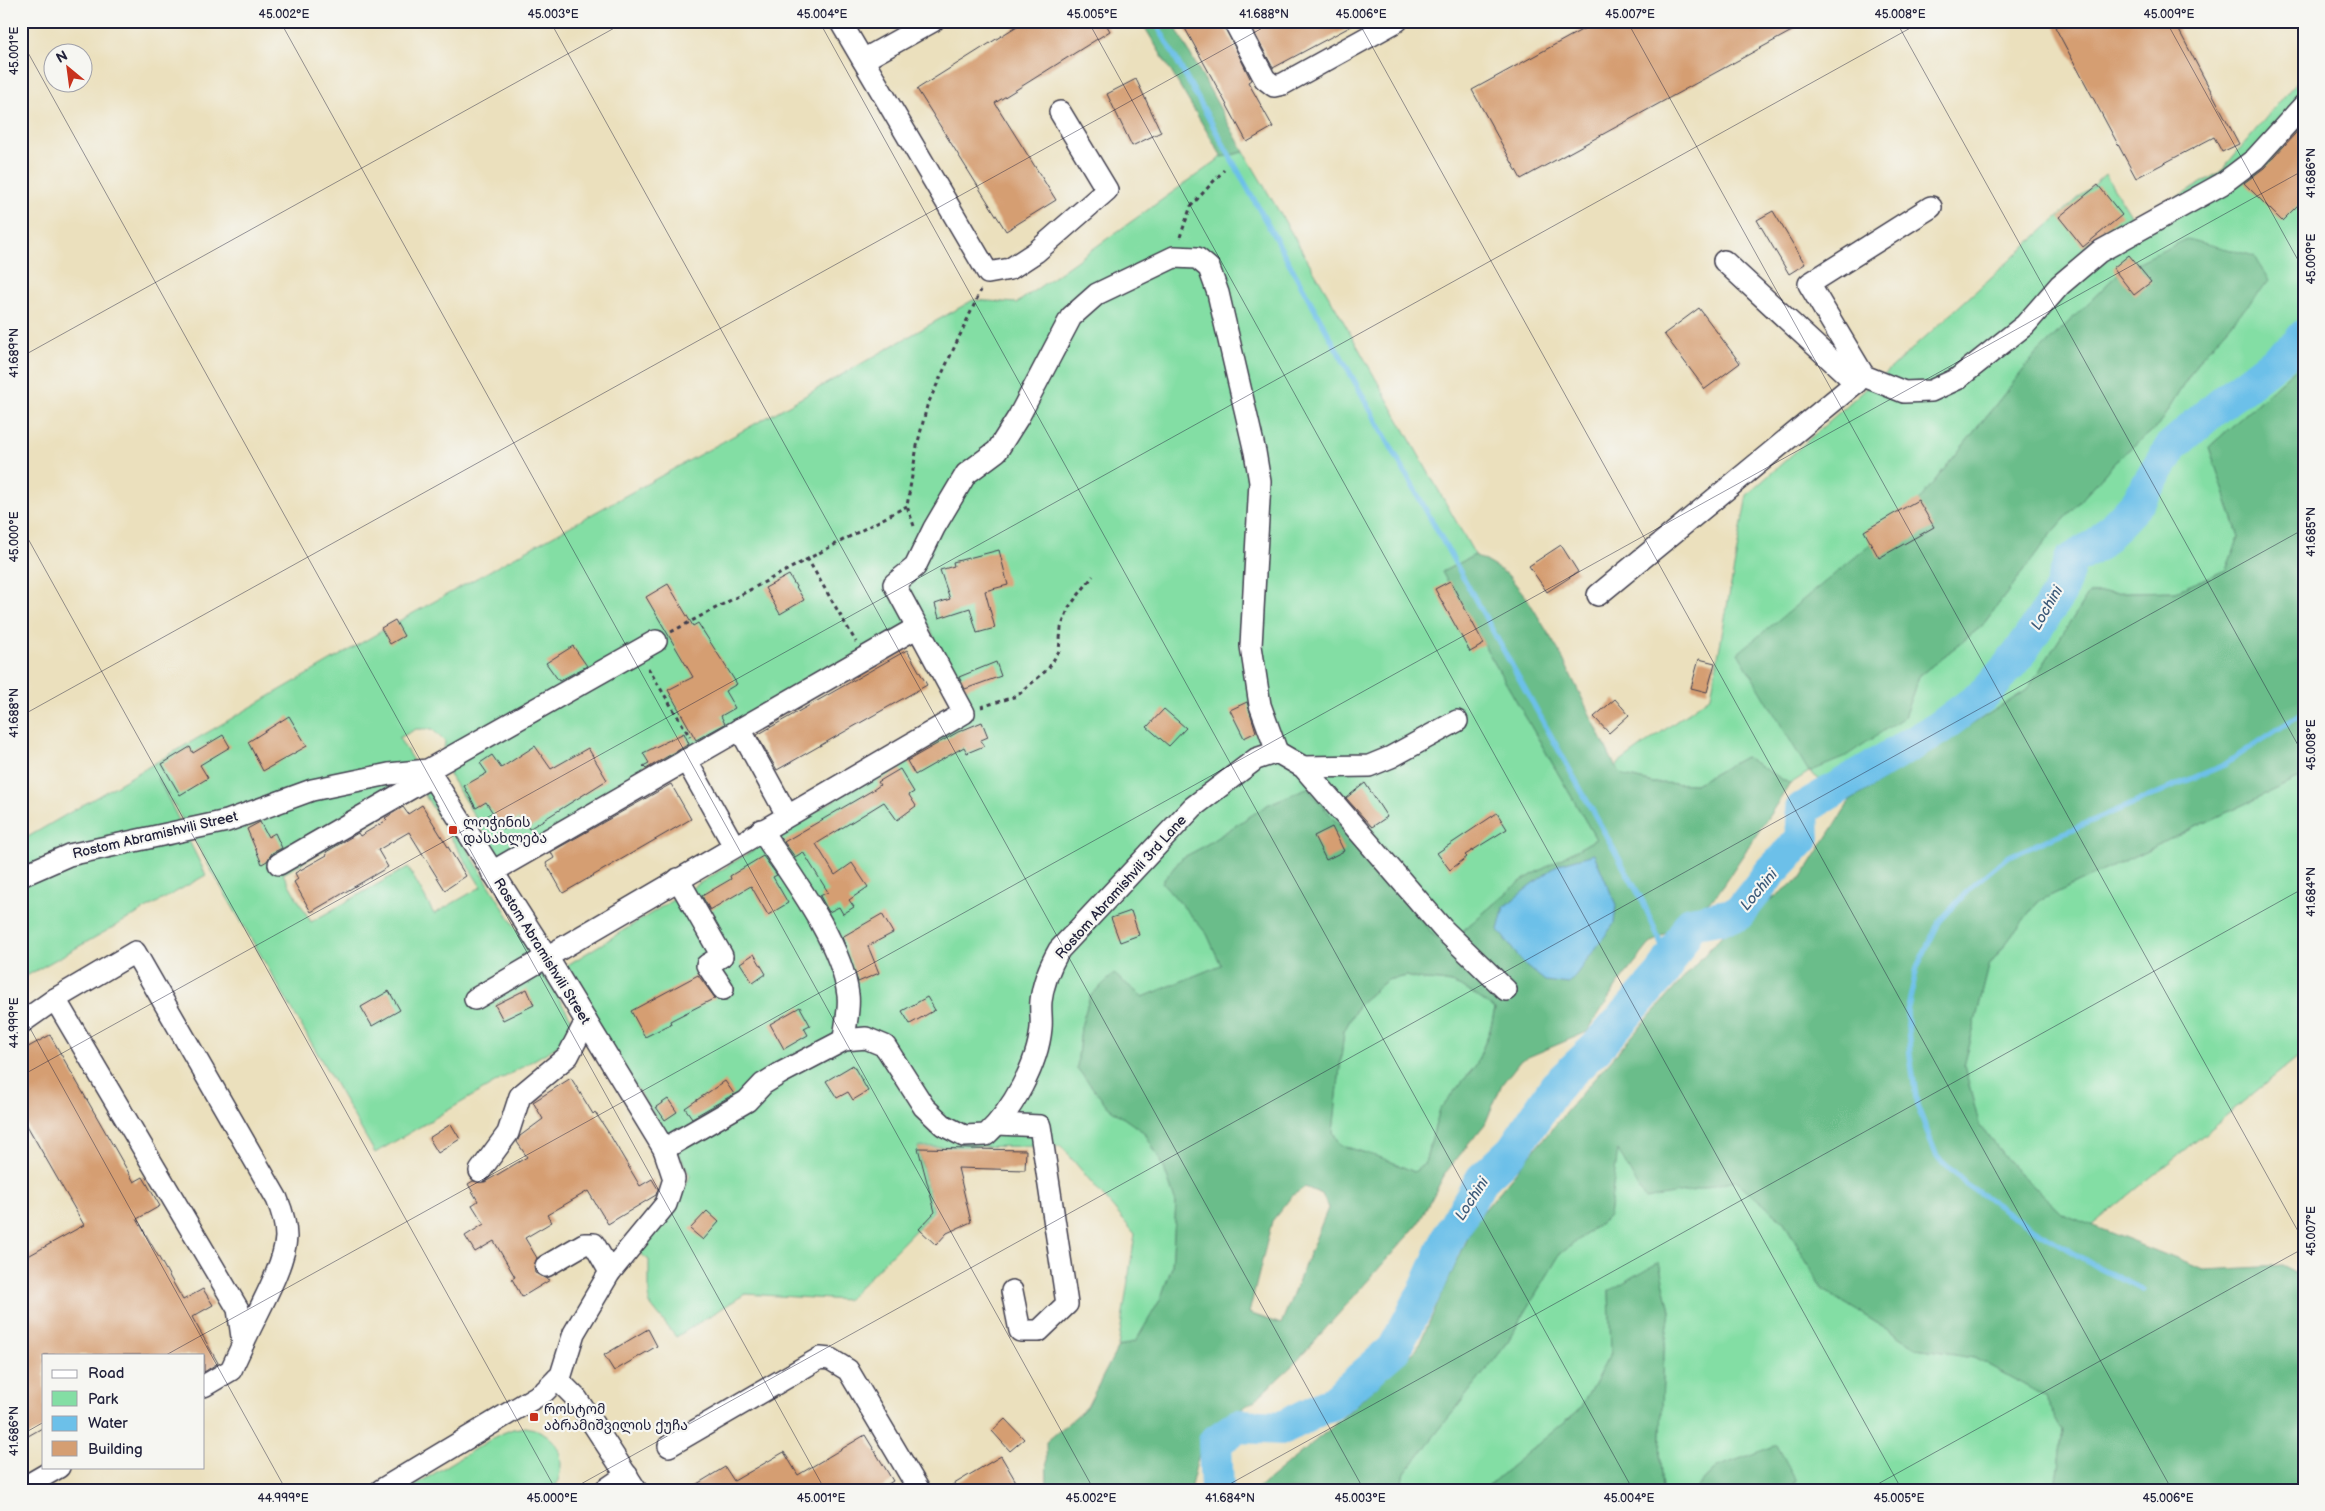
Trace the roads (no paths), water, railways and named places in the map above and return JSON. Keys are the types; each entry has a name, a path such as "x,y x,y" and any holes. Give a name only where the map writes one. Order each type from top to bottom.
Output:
{"street":[{"path":"840,21 988,273 1010,269 1036,252 1107,190 1060,112"},
{"path":"863,60 933,21"},
{"path":"1234,21 1265,79 1274,86 1283,84 1397,21"},
{"path":"1724,261 1860,380 1904,392 1931,391 1957,379 2024,325 2060,284 2099,252 2222,184 2255,159 2304,105"},
{"path":"1860,380 1809,284 1931,207"},
{"path":"475,999 964,713 916,628 894,584 915,567 925,545 966,474 997,452 1020,416 1072,317 1097,294 1174,257 1197,258 1209,268 1218,293 1255,452 1260,482 1251,646 1260,705 1276,752 1303,766 1443,929 1506,990"},
{"path":"1598,595 1860,380"},
{"path":"492,872 916,628"},
{"path":"279,864 647,646"},
{"path":"1303,766 1369,766 1391,757 1457,721"},
{"path":"740,730 787,815"},
{"name":"Rostom Abramishvili 3rd Lane","path":"998,1124 1034,1063 1041,1028 1041,1000 1048,970 1059,950 1194,807 1256,759 1276,752"},
{"path":"693,756 734,846"},
{"name":"Rostom Abramishvili Street","path":"21,876 69,855 227,821 312,790 389,774 430,773 547,957 664,1149 674,1179 666,1204 610,1272 574,1333 561,1375 557,1379"},
{"path":"761,830 822,922 841,966 849,995 844,1040"},
{"path":"678,879 722,956 707,965 723,989"},
{"path":"21,1023 55,999 135,952 278,1199 284,1216 286,1237 282,1258 231,1370 205,1385"},
{"path":"55,999 238,1309 243,1344"},
{"path":"480,1171 508,1133 520,1096 568,1056 586,1021"},
{"path":"664,1149 747,1101 763,1084 775,1076 844,1040 866,1038 886,1046 924,1107 943,1125 964,1136 986,1135 998,1124 1040,1126 1067,1304 1040,1331 1020,1331 1012,1291"},
{"path":"546,1266 584,1244 594,1244 610,1272"},
{"path":"669,1446 820,1358 830,1359 848,1370 919,1490"},
{"path":"381,1490 544,1392 557,1379 577,1398 632,1483 605,1490"},
{"path":"21,1489 57,1468"}],"water":[{"path":"1594,854 1616,905 1614,924 1569,984 1545,981 1523,963 1498,930 1504,907 1559,864"}],"waterway":[{"path":"1155,21 1643,902 1663,948 1662,974"},
{"name":"Lochini","path":"1217,1490 1215,1442 1238,1426 1282,1428 1332,1403 1394,1349 1427,1287 1450,1234 1482,1179 1513,1150 1556,1086 1596,1048 1662,974 1691,923 1738,914 1770,873 1803,838 1802,809 1939,728 1986,693 2019,654 2060,592 2071,560 2097,545 2137,503 2172,446 2219,405 2298,344 2304,336"},
{"path":"2143,1290 2095,1266 2013,1216 1966,1184 1937,1157 1917,1105 1910,1055 1907,1012 1917,967 1939,922 1973,885 2007,857 2224,765 2304,712"}],"place":[{"name":"ლოჭინის დასახლება","path":"453,830"},
{"name":"როსტომ აბრამიშვილის ქუჩა","path":"534,1417"}]}
